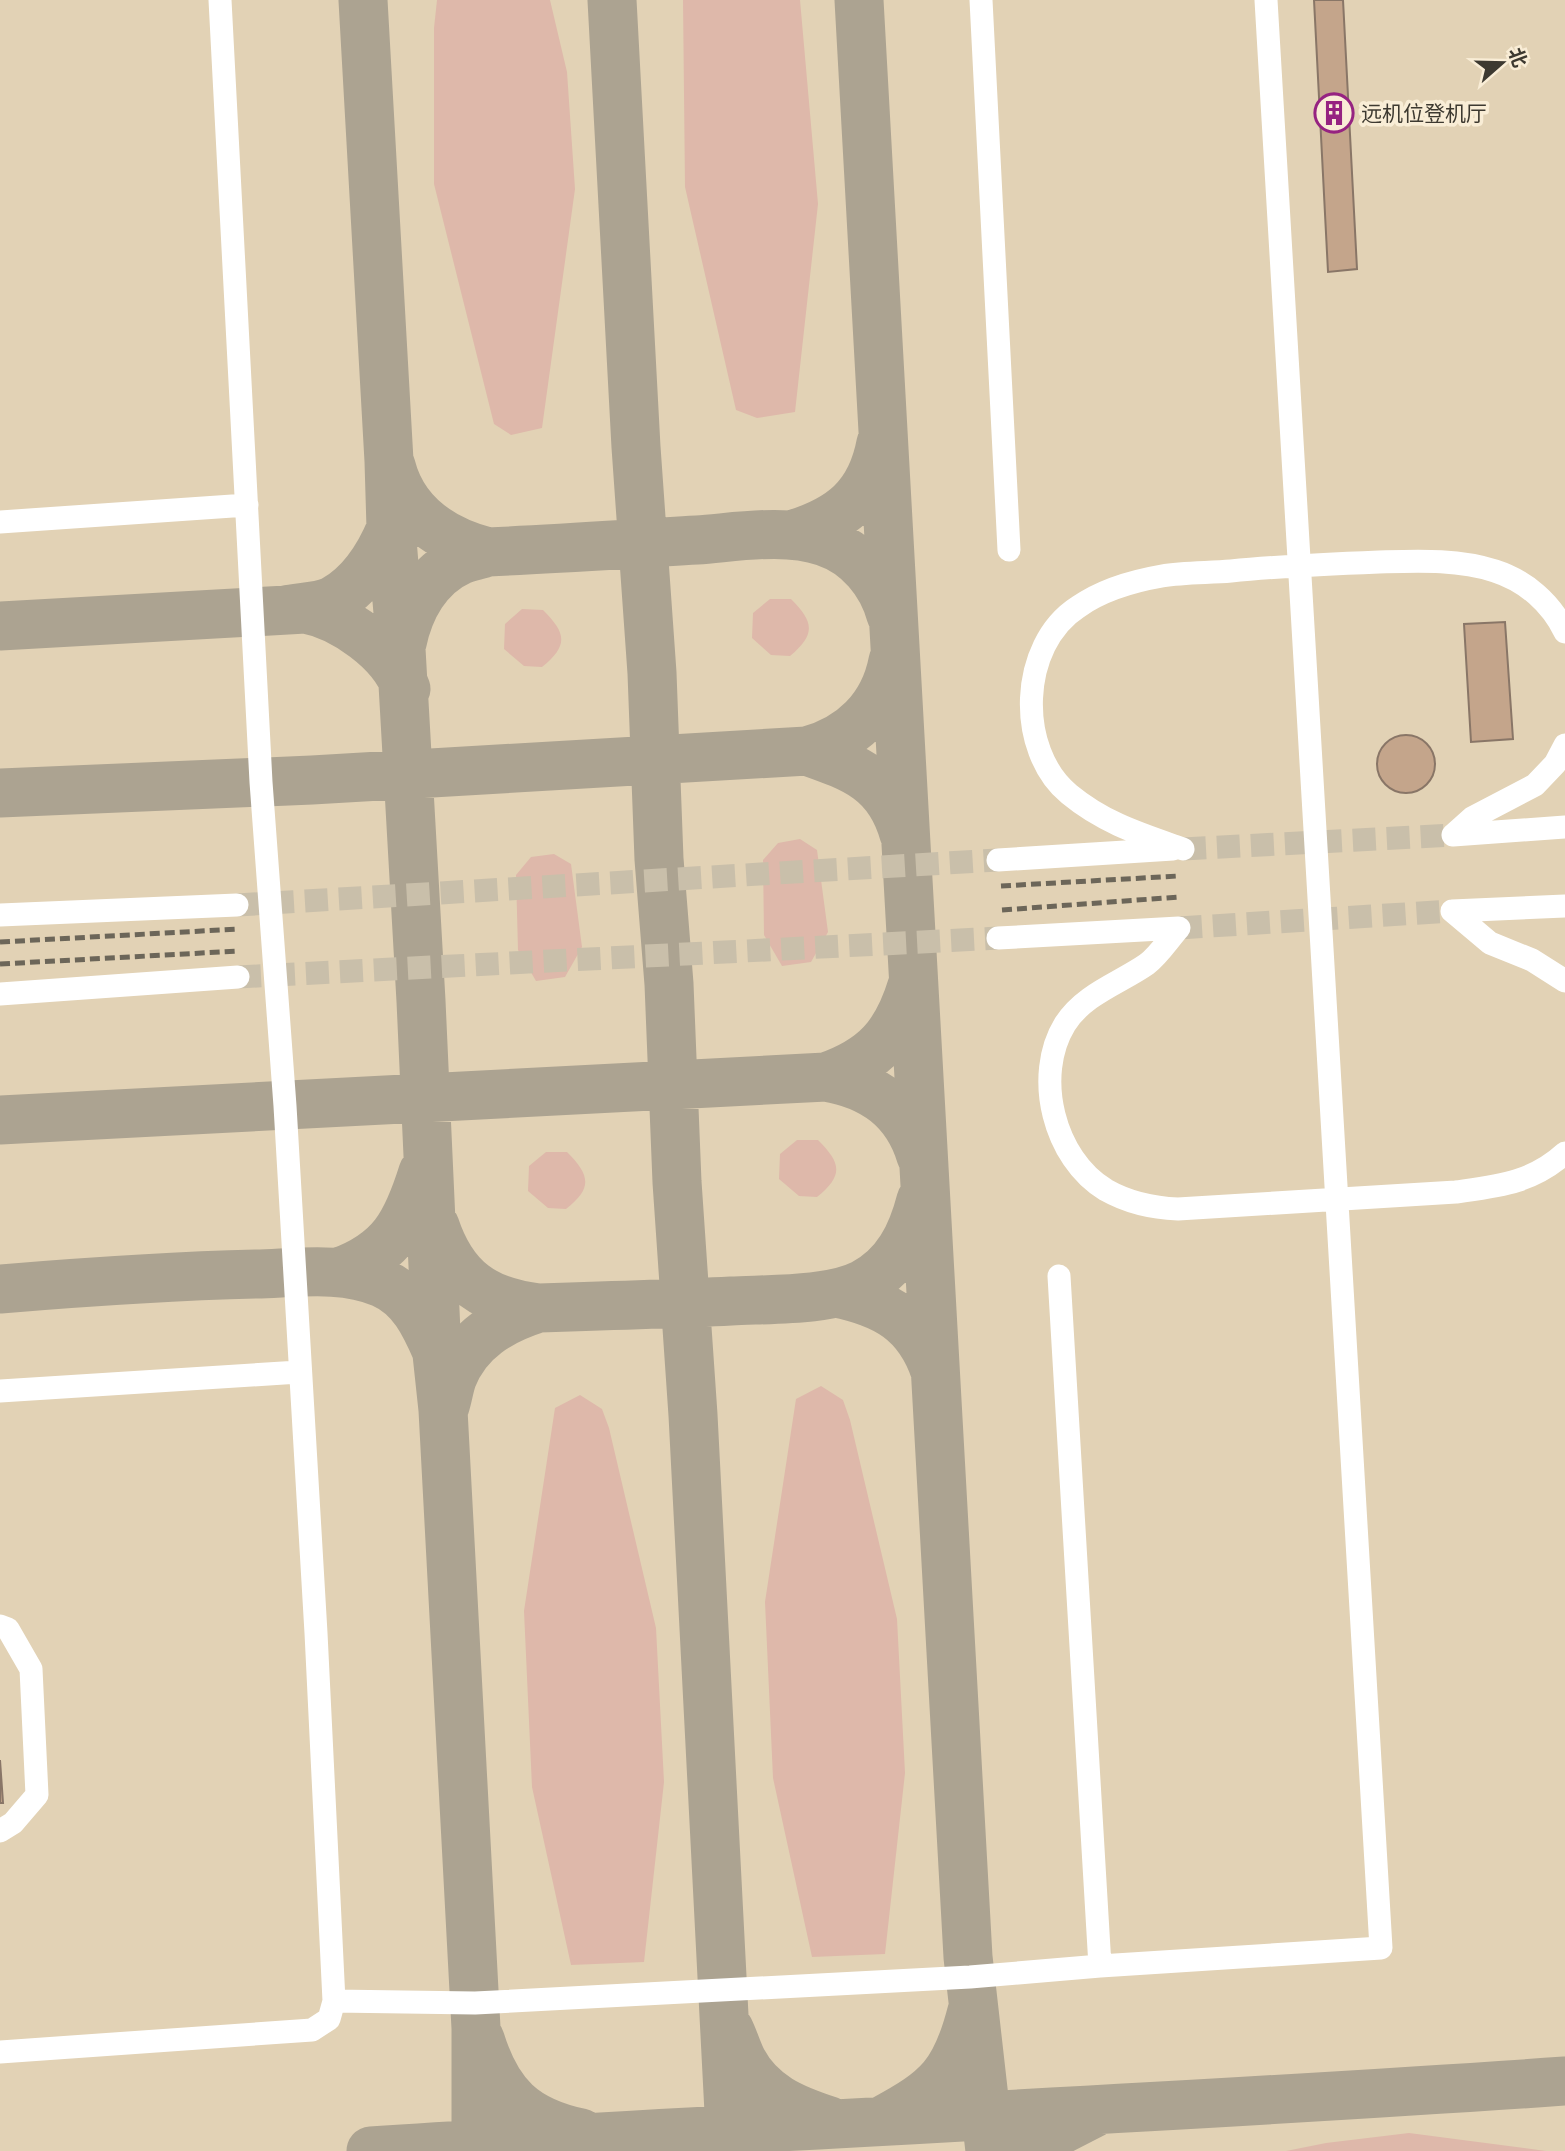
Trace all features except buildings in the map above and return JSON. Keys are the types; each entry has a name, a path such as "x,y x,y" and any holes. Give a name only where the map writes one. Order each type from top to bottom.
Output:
{"lane":[{"path":"0,2052 312,2030 329,2019 334,2001 316,1633 285,1106 261,782 220,0"},
{"path":"981,0 1009,550"},
{"path":"334,2001 475,2003 970,1977 1381,1948 1266,0"},
{"path":"0,522 247,505"},
{"path":"998,860 1183,849 1118,826 1091,811 1066,792 1047,766 1037,740 1030,707 1032,679 1046,641 1075,608 1099,595 1163,575 1300,564 1420,561 1469,564 1519,581 1542,598 1565,632"},
{"path":"1565,745 1555,764 1535,785 1472,818 1453,835 1565,827"},
{"path":"0,915 237,905"},
{"path":"1565,906 1452,911 1490,943 1532,960 1565,981"},
{"path":"998,938 1179,928 1148,963 1086,1002 1065,1024 1053,1054 1049,1081 1053,1108 1070,1151 1087,1175 1105,1189 1130,1202 1154,1208 1178,1209 1456,1192 1528,1179 1552,1166 1565,1153"},
{"path":"0,994 238,977"},
{"path":"1059,1276 1100,1966"},
{"path":"0,1391 299,1372"},
{"path":"0,1626 8,1629 31,1669 37,1794 13,1823 0,1831"}],"shaded area":[{"path":"0,0 1565,0 1565,2151 0,2151"},
{"path":"437,0 550,0 567,72 575,189 542,428 511,435 494,424 434,184 434,28"},
{"path":"683,0 800,0 818,204 795,412 757,418 736,410 685,187"},
{"path":"770,599 791,599 808,621 808,634 790,656 771,655 752,638 753,613"},
{"path":"522,609 543,610 560,632 557,652 542,667 524,666 504,649 505,624"},
{"path":"800,839 817,850 828,932 811,962 782,966 764,935 763,860 778,843"},
{"path":"554,854 571,864 582,947 565,977 536,981 518,950 516,875 531,857"},
{"path":"797,1140 818,1140 835,1162 832,1182 817,1197 799,1196 779,1179 780,1154"},
{"path":"546,1152 567,1152 584,1175 581,1194 566,1209 548,1208 528,1191 529,1166"},
{"path":"821,1386 843,1400 850,1420 897,1619 905,1773 885,1954 812,1957 773,1778 765,1602 796,1399"},
{"path":"580,1395 602,1409 609,1428 656,1628 664,1782 644,1962 571,1965 532,1787 524,1611 555,1408"},
{"path":"1409,2133 1546,2151 1286,2151 1326,2143"}],"taxiway":[{"path":"363,0 391,528 401,649 421,1001 437,1354 443,1410 476,2028 476,2151"},
{"path":"612,0 636,447 652,673 659,859 669,984 677,1182 693,1415 731,2151"},
{"path":"859,0 968,1957 990,2151"},
{"path":"791,535 825,522 851,504 870,478 881,443"},
{"path":"391,466 405,498 427,522 455,540 488,552"},
{"path":"286,610 323,604 344,594 368,569 391,528"},
{"path":"402,643 409,618 429,584 449,566 488,552 778,534 825,542 848,553 875,580 891,615"},
{"path":"0,626 305,609 335,619 365,637 390,661 406,689"},
{"path":"0,793 312,780 807,751 838,738 852,730 863,719 882,693 893,661"},
{"path":"807,751 855,770 879,788 889,801 904,834"},
{"path":"826,1077 858,1063 882,1044 899,1018 912,986"},
{"path":"0,1120 826,1077 859,1086 886,1102 907,1125 921,1156"},
{"path":"339,1272 372,1256 395,1234 411,1206 423,1172"},
{"path":"435,1226 442,1245 462,1274 487,1294 520,1305 539,1308 780,1299 834,1294 875,1277 894,1259 908,1237 921,1200"},
{"path":"0,1289 192,1276 304,1272 352,1274 382,1283 402,1295 422,1321 437,1352"},
{"path":"836,1293 870,1302 898,1317 919,1339 935,1371"},
{"path":"445,1406 458,1365 476,1342 499,1325 539,1308"},
{"path":"883,2120 918,2099 942,2078 959,2050 972,2011"},
{"path":"729,2029 742,2060 768,2092 791,2106 830,2121"},
{"path":"480,2039 495,2076 516,2102 528,2113 544,2121 581,2133"},
{"path":"371,2151 1565,2081"},
{"path":"1032,2151 1049,2136 1094,2113"}],"tunnel":[{"path":"1183,849 1453,835"},
{"path":"237,905 998,860"},
{"path":"1179,928 1452,911"},
{"path":"238,977 998,938"}],"railway":[{"path":"1001,886 1178,876"},
{"path":"1002,910 1179,897"},
{"path":"0,942 239,929"},
{"path":"0,964 239,951"}],"place":[{"name":"远机位登机厅","path":"1334,113"}]}
